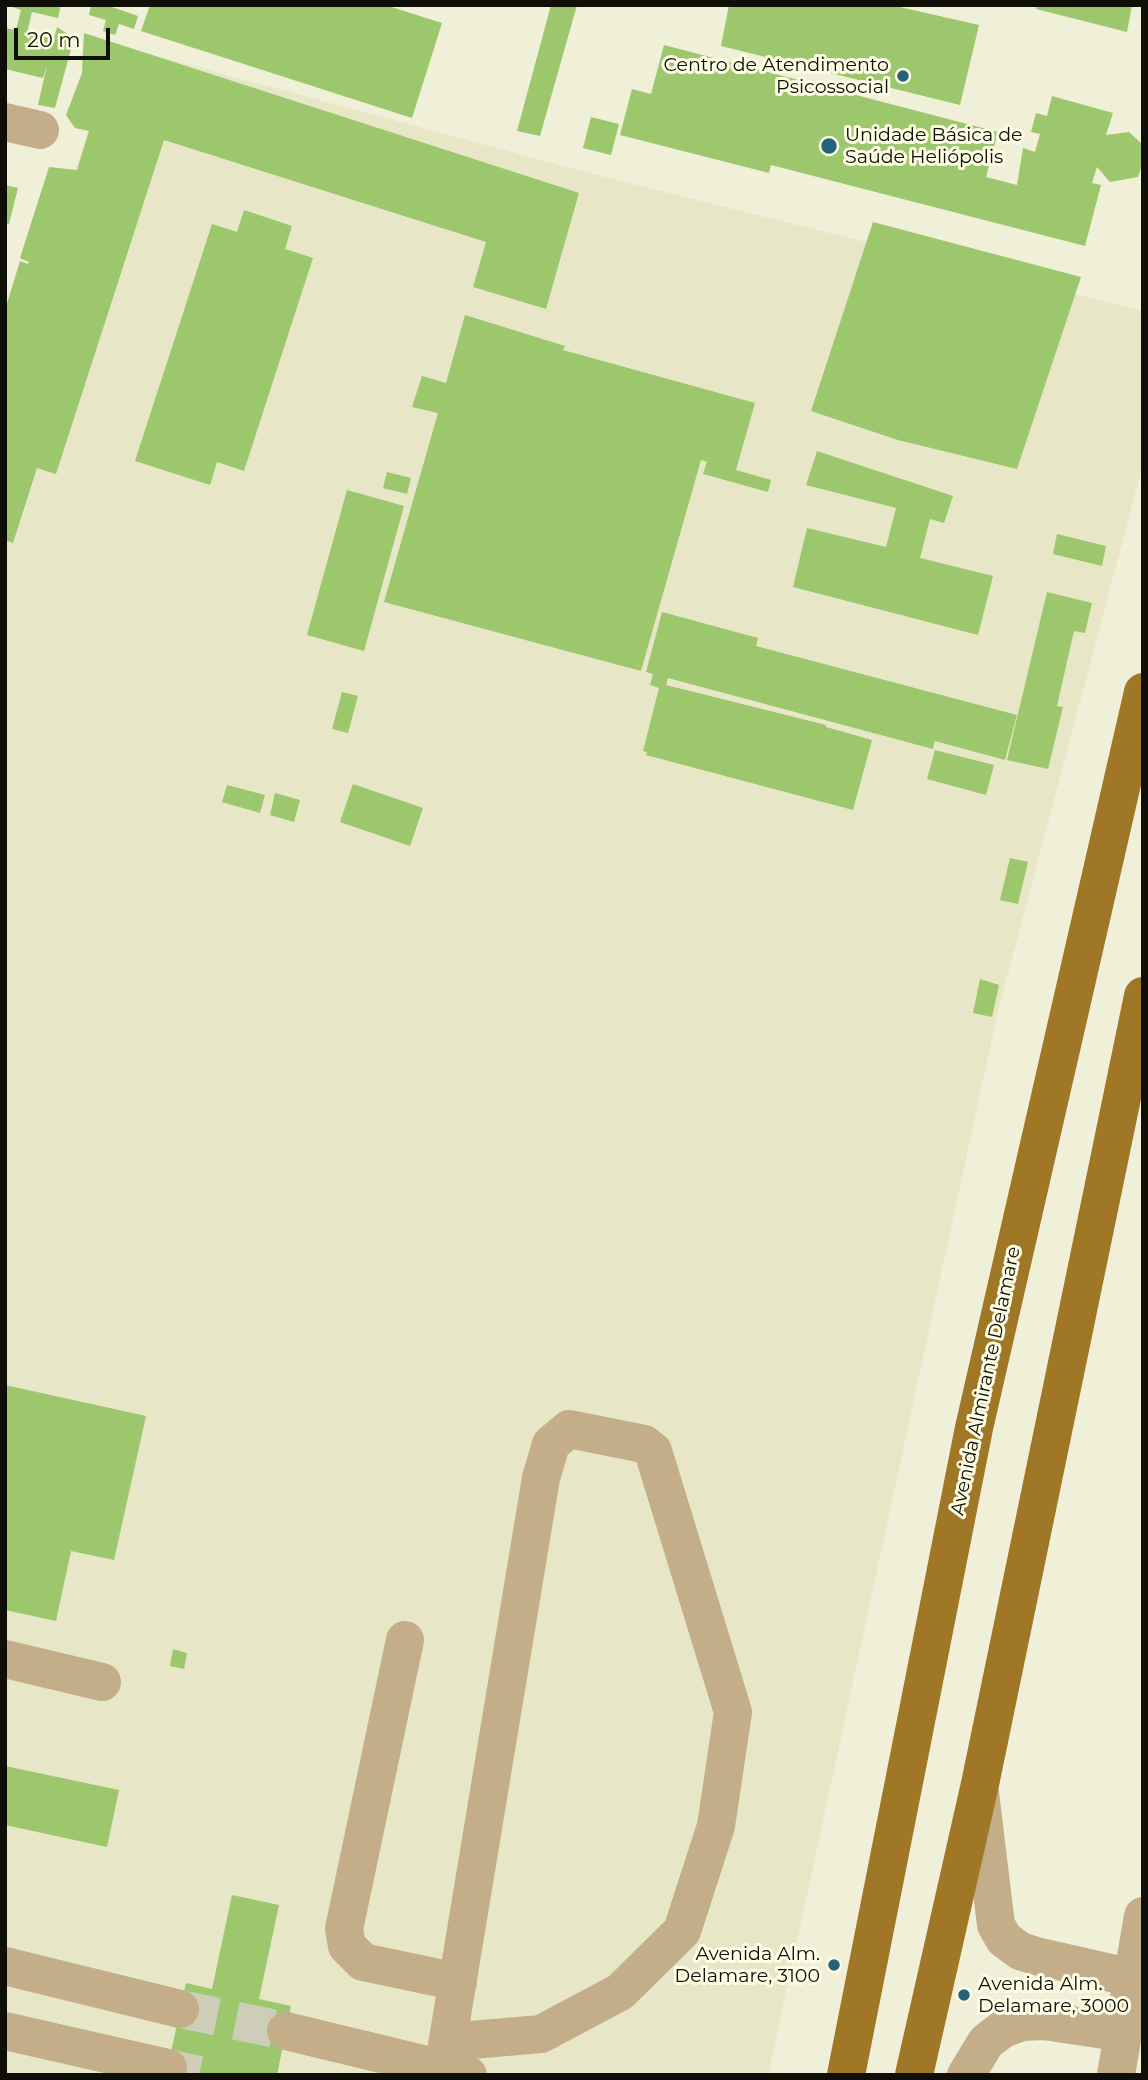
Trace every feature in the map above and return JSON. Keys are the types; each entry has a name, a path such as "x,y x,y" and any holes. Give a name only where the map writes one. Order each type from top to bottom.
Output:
{"main road":[{"name":"Avenida Almirante Delamare","path":"846,2075 974,1428 1143,692"},
{"path":"914,2075 980,1784 1143,996"}],"lane":[{"path":"286,2031 451,2065 541,2034 620,1992 682,1931 716,1826 733,1712 653,1451 644,1444 569,1429 551,1444 541,1478 458,1982 451,2065"},
{"path":"405,1640 344,1929 347,1946 363,1962 458,1982"},
{"path":"5,1659 102,1682"},
{"path":"980,1784 996,1925 1004,1938 1020,1951 1036,1956 1132,2006"},
{"path":"1116,2075 1132,2006 1143,1916"},
{"path":"5,1966 180,2009"},
{"path":"965,2075 986,2042 1003,2029 1022,2022 1044,2021 1132,2006"},
{"path":"5,2031 143,2068"}],"shaded area":[{"path":"116,45 600,176 1143,311 1143,464 997,1015 768,2075 5,2075 5,387"}],"building":[{"path":"6,5 61,5 58,18 32,12 27,33 54,39 57,27 74,38 55,108 38,105 47,65 43,78 5,69 5,28 16,30 21,10"},
{"path":"91,5 106,5 138,16 134,29 119,24 115,35 103,31 106,20 89,15"},
{"path":"150,5 385,5 442,23 412,118 141,31"},
{"path":"551,5 577,5 540,136 517,131"},
{"name":"Centro de Atendimento Psicossocial","path":"729,5 891,5 979,25 960,105 721,46"},
{"path":"1037,5 1132,5 1127,32 1036,9"},
{"path":"84,33 579,193 546,309 473,287 486,242 164,140 56,474 37,468 13,543 5,540 5,310 20,261 29,262 20,258 49,167 77,170 89,131 75,128 66,115 82,73"},
{"name":"Unidade Básica de Saúde Heliópolis","path":"664,45 998,132 986,177 1017,185 1023,148 1035,152 1040,134 1031,132 1036,113 1047,116 1052,96 1113,113 1106,135 1129,132 1143,145 1143,162 1138,177 1110,182 1097,167 1092,183 1101,185 1085,246 771,165 769,173 620,135 632,89 651,94"},
{"path":"591,117 619,124 611,155 583,148"},
{"path":"5,185 18,188 9,224 5,223"},
{"path":"244,210 292,226 285,249 313,258 244,471 217,462 210,485 135,461 212,224 237,232"},
{"path":"873,222 1081,277 1017,469 898,440 811,411"},
{"path":"465,315 565,346 563,350 755,403 736,470 771,480 768,492 703,474 707,462 701,460 641,671 384,602 438,413 412,407 422,376 446,383"},
{"path":"817,451 953,496 944,523 930,519 920,558 993,576 978,635 793,587 807,528 886,547 896,508 806,485"},
{"path":"387,472 411,478 407,494 383,488"},
{"path":"347,490 404,506 364,651 307,635"},
{"path":"1057,534 1106,546 1102,566 1053,554"},
{"path":"1047,592 1092,603 1085,633 1074,631 1057,706 1063,707 1048,769 1007,760"},
{"path":"662,612 758,638 756,646 1017,715 1005,760 935,741 933,749 668,678 666,685 826,725 872,740 853,810 646,755 647,752 643,751 659,688 650,685 653,674 646,672"},
{"path":"342,692 358,696 348,733 332,729"},
{"path":"935,750 994,765 986,795 927,779"},
{"path":"353,784 423,808 410,846 340,822"},
{"path":"227,785 265,795 260,813 222,802"},
{"path":"275,793 300,800 294,822 270,815"},
{"path":"1010,858 1028,862 1018,904 1000,900"},
{"path":"980,979 999,985 992,1017 973,1013"},
{"path":"5,1385 146,1416 114,1560 71,1551 56,1621 5,1610"},
{"path":"173,1649 187,1653 184,1669 170,1666"},
{"path":"5,1766 119,1790 107,1847 5,1825"},
{"path":"232,1895 279,1905 259,1999 291,2006 277,2075 166,2075 186,1983 212,1989"}],"tunnel":[{"path":"180,2009 286,2031"},
{"path":"168,2068 199,2075"}],"place":[{"name":"Centro de Atendimento Psicossocial","path":"903,76"},
{"name":"Unidade Básica de Saúde Heliópolis","path":"829,146"},
{"name":"Avenida Alm. Delamare, 3100","path":"834,1965"},
{"name":"Avenida Alm. Delamare, 3000","path":"964,1995"}]}
